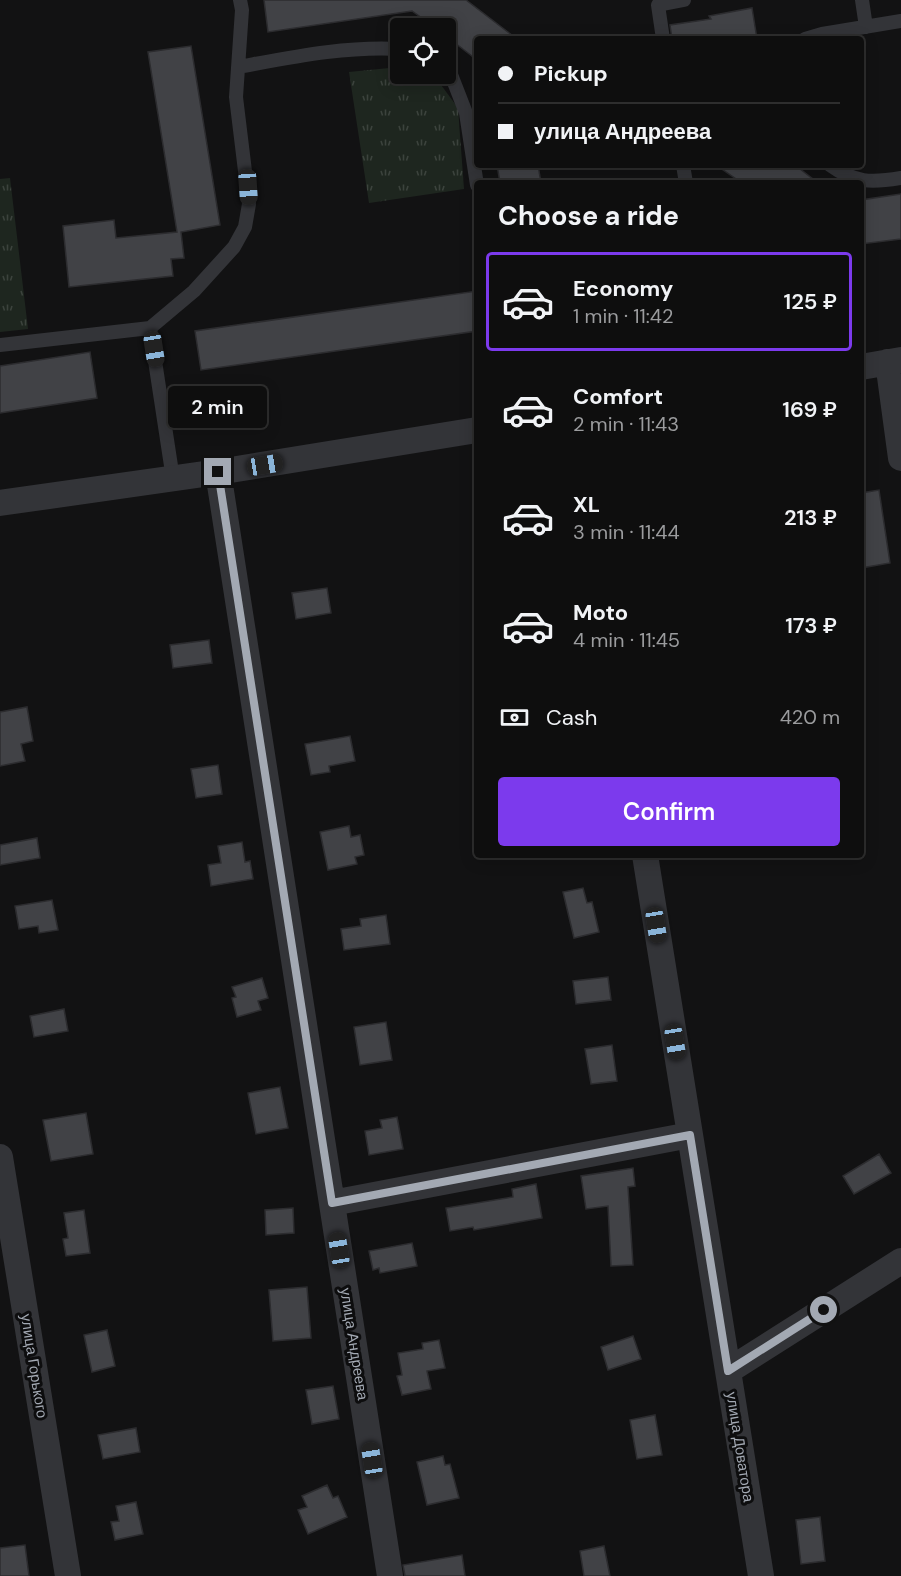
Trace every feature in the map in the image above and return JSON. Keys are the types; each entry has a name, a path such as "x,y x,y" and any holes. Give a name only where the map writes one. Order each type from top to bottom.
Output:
{"street":[{"path":"864,366 895,361 901,458"},
{"path":"0,503 173,479 474,430"},
{"name":"улица Андреева","path":"218,472 390,1576"},
{"name":"улица Доватора","path":"645,858 761,1576"},
{"path":"332,1203 690,1135"},
{"name":"улица Горького","path":"0,1157 68,1576"},
{"path":"728,1371 901,1261"}],"lane":[{"path":"0,345 150,328 194,291 234,247 245,227 249,204 236,97 242,10 240,0"},
{"path":"663,36 658,5 684,0"},
{"path":"862,0 866,27"},
{"path":"816,36 901,21"},
{"path":"238,67 319,52 368,47 390,48"},
{"path":"455,84 466,113 474,165"},
{"path":"834,168 844,175 860,180"},
{"path":"864,181 901,178"},
{"path":"150,328 173,479"}],"green space":[{"path":"390,68 390,84 440,84 458,108 464,189 369,203 349,72"},
{"path":"10,178 28,329 0,332 0,179"}],"building":[{"path":"264,0 466,0 513,36 474,36 474,58 456,44 456,18 422,18 412,11 268,32"},
{"path":"752,8 757,36 672,36 670,25 711,19 709,16"},
{"path":"191,46 220,225 181,232 184,258 171,259 173,276 69,287 63,226 114,220 116,238 177,232 148,52"},
{"path":"498,168 538,168 540,180 500,180"},
{"path":"720,168 799,168 814,180 738,180"},
{"path":"901,194 901,239 864,244 864,200"},
{"path":"474,291 474,331 201,370 195,331"},
{"path":"90,352 97,398 0,413 0,366"},
{"path":"879,490 890,563 864,567 864,492"},
{"path":"327,588 331,613 296,619 292,593"},
{"path":"209,640 212,663 173,668 170,645"},
{"path":"27,707 33,741 21,744 25,761 0,766 0,712"},
{"path":"350,736 355,761 329,766 330,772 311,775 305,744"},
{"path":"218,765 222,794 196,798 191,769"},
{"path":"349,826 351,837 360,835 364,855 355,857 357,864 328,870 320,832"},
{"path":"37,838 40,858 0,865 0,845"},
{"path":"242,842 245,862 250,861 253,879 211,886 208,865 221,863 218,846"},
{"path":"583,888 587,903 592,902 599,932 574,938 563,892"},
{"path":"52,900 58,930 39,933 38,926 19,929 15,906"},
{"path":"386,915 390,944 344,950 341,929 361,926 360,919"},
{"path":"608,977 611,1000 576,1004 573,981"},
{"path":"262,978 268,998 258,1001 261,1010 237,1017 232,998 236,997 232,987"},
{"path":"64,1009 68,1031 34,1037 30,1016"},
{"path":"386,1022 392,1060 360,1065 354,1027"},
{"path":"612,1045 617,1081 591,1084 585,1049"},
{"path":"280,1087 288,1128 256,1134 248,1093"},
{"path":"86,1113 93,1154 51,1161 43,1120"},
{"path":"397,1117 403,1149 369,1155 365,1131 382,1128 380,1120"},
{"path":"879,1154 891,1173 854,1194 843,1176"},
{"path":"633,1168 635,1186 628,1187 633,1265 611,1266 608,1206 586,1209 581,1176"},
{"path":"536,1184 542,1218 474,1230 473,1227 450,1231 446,1208 513,1197 512,1189"},
{"path":"293,1208 294,1233 266,1235 265,1210"},
{"path":"84,1210 90,1253 66,1256 63,1239 68,1238 64,1213"},
{"path":"412,1243 417,1266 380,1273 379,1268 373,1270 369,1251"},
{"path":"307,1287 311,1338 273,1341 269,1290"},
{"path":"107,1330 115,1366 92,1372 84,1335"},
{"path":"633,1336 641,1359 608,1370 601,1347"},
{"path":"439,1340 445,1368 427,1371 431,1389 402,1395 397,1376 402,1375 398,1353 423,1349 422,1343"},
{"path":"333,1386 339,1419 312,1424 306,1390"},
{"path":"655,1415 662,1455 637,1459 630,1420"},
{"path":"136,1428 140,1452 103,1459 98,1435"},
{"path":"443,1456 445,1465 450,1464 459,1498 427,1505 417,1462"},
{"path":"327,1485 333,1498 338,1496 347,1517 308,1534 298,1510 307,1507 302,1496"},
{"path":"136,1502 143,1534 115,1540 111,1522 119,1521 116,1506"},
{"path":"820,1517 825,1561 801,1564 796,1520"},
{"path":"25,1545 29,1576 0,1576 0,1548"},
{"path":"604,1546 610,1576 584,1576 580,1551"},
{"path":"462,1555 465,1576 405,1576 403,1565"}],"route":[{"path":"218,472 332,1203 690,1135 728,1371 824,1310"}]}
